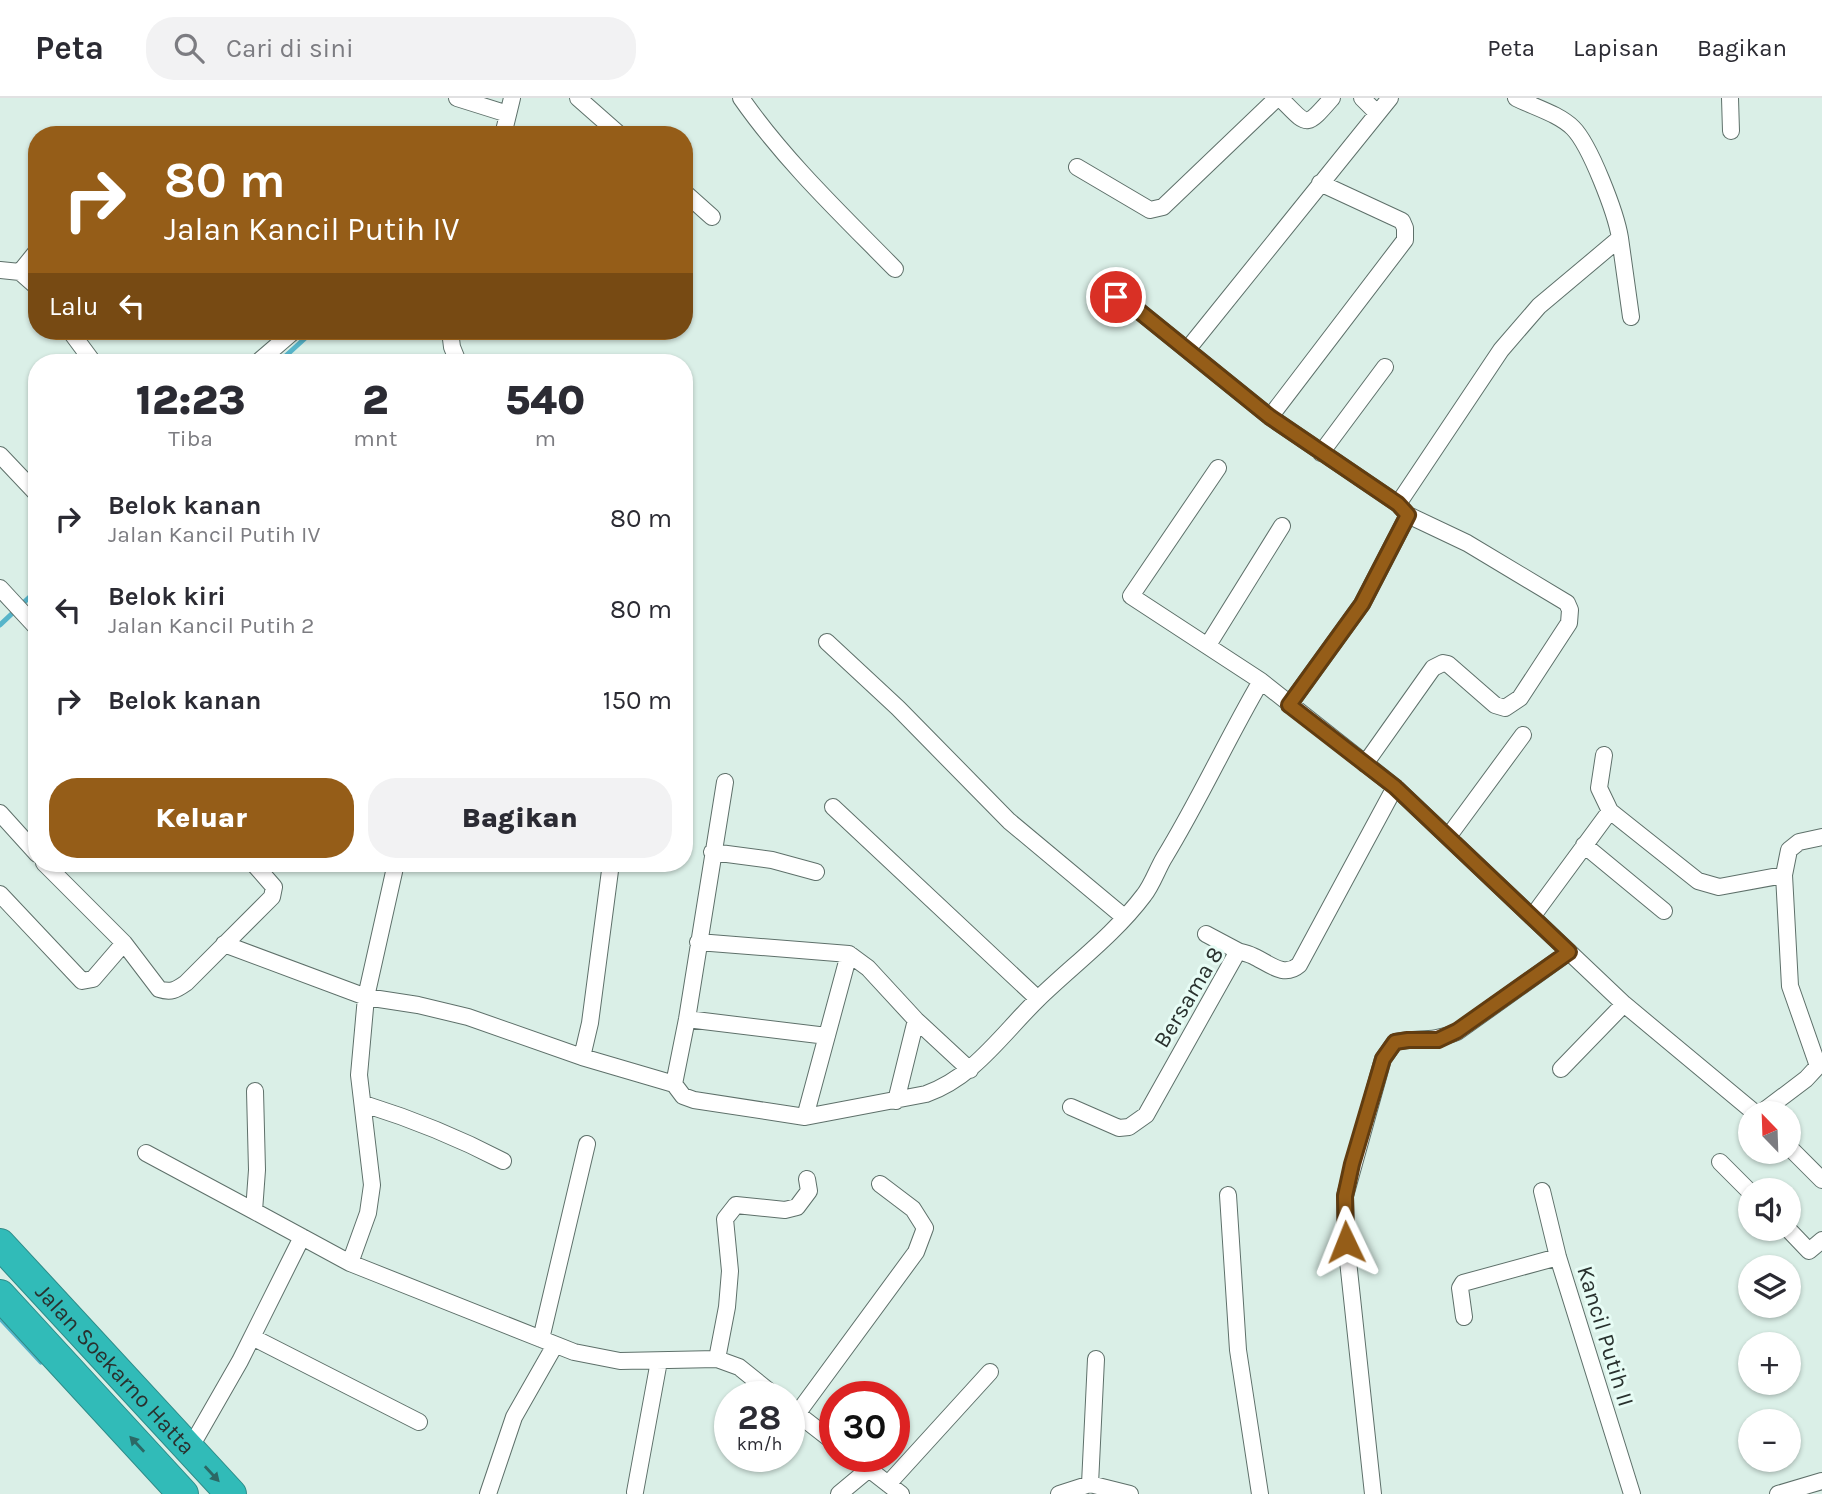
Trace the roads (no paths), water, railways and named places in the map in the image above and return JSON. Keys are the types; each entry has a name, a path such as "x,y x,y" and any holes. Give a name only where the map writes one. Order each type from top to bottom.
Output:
{"highway":[{"name":"Jalan Soekarno Hatta","path":"0,1244 231,1494"},
{"name":"Jalan Soekarno Hatta","path":"0,1295 183,1494"}],"street":[{"path":"457,98 510,106 505,126"},
{"path":"578,98 610,126"},
{"path":"741,98 762,128 822,195 895,269"},
{"path":"1077,167 1150,210 1156,209 1163,206 1278,98 1302,120 1308,121 1332,98"},
{"path":"1362,98 1377,113"},
{"path":"1187,351 1390,98"},
{"path":"1516,98 1564,121 1583,140 1617,221 1631,317"},
{"path":"1730,98 1731,131"},
{"path":"1270,417 1405,240 1402,221 1320,183"},
{"path":"693,200 712,217"},
{"path":"1289,705 1362,604 1403,509 1501,351 1539,306 1620,238"},
{"path":"20,272 28,262"},
{"path":"0,270 20,272 28,279"},
{"path":"1103,292 1129,303 1270,417 1403,509 1467,543 1567,603 1570,610 1569,623 1520,698 1505,708 1495,705 1448,664 1443,663 1433,668 1365,764"},
{"path":"268,354 284,340"},
{"path":"1321,453 1385,367"},
{"path":"0,456 28,485"},
{"path":"1218,468 1131,596 1261,681 1395,787 1624,1004 1741,1101"},
{"path":"1208,645 1282,526"},
{"path":"0,588 28,619"},
{"path":"827,642 898,708 1009,821 1124,917"},
{"path":"224,944 366,997 418,1005 468,1017 582,1057 674,1084 683,1096 694,1100 805,1117 896,1101 941,1089 970,1070 1038,999 1098,945 1145,895 1261,681"},
{"path":"1448,837 1523,735"},
{"path":"1604,755 1599,788 1609,811 1698,881 1718,887 1784,875"},
{"path":"674,1084 687,1019 724,782"},
{"name":"Bersama 8","path":"1071,1107 1119,1128 1129,1127 1146,1115 1238,951 1254,956 1278,970 1288,971 1299,965 1395,787"},
{"path":"834,807 1038,999"},
{"path":"1532,917 1609,811"},
{"path":"0,813 28,843"},
{"path":"1777,1101 1806,1079 1818,1066 1790,986 1784,875 1788,850 1799,842 1822,837"},
{"path":"1584,845 1664,911"},
{"path":"712,852 772,860 816,872"},
{"path":"55,872 124,943 159,989 167,992 186,983 272,897 274,887 261,872"},
{"path":"350,1263 368,1213 372,1185 359,1075 366,997 394,872"},
{"path":"582,1057 590,1023 606,872"},
{"path":"0,894 82,981 93,979 124,943"},
{"path":"1206,934 1238,951"},
{"path":"698,942 849,954 868,968 916,1020 970,1070"},
{"path":"1373,1494 1346,1242 1345,1196 1383,1059 1395,1042 1438,1040 1457,1031 1569,952"},
{"path":"805,1117 849,954"},
{"path":"1561,1069 1624,1004"},
{"path":"687,1019 827,1036"},
{"path":"896,1101 916,1020"},
{"path":"254,1211 257,1170 255,1091"},
{"path":"364,1104 468,1142 503,1161"},
{"path":"488,1494 514,1417 548,1342 587,1144"},
{"path":"146,1153 350,1263 574,1352 620,1361 717,1359 740,1367 757,1381"},
{"path":"1801,1159 1822,1180"},
{"path":"1720,1162 1738,1180"},
{"path":"717,1359 727,1307 730,1272 725,1219 736,1205 785,1210 797,1207 808,1191 807,1179"},
{"path":"805,1395 916,1252 924,1235 925,1228 913,1209 880,1185"},
{"name":"Kancil Putih II","path":"1542,1191 1558,1257 1632,1494"},
{"path":"1228,1195 1238,1350 1260,1494"},
{"path":"190,1450 252,1337 302,1237"},
{"path":"1799,1241 1809,1251 1822,1240"},
{"path":"1464,1317 1460,1288 1463,1283 1558,1257"},
{"path":"252,1337 419,1422"},
{"path":"1090,1485 1096,1359"},
{"path":"635,1492 660,1361"},
{"path":"873,1472 895,1489 989,1372"},
{"path":"805,1420 819,1431"},
{"path":"839,1494 865,1472"},
{"path":"1778,1494 1822,1481"},
{"path":"1059,1494 1090,1485 1130,1494"}],"waterway":[{"path":"288,354 303,340"},
{"path":"0,625 28,599"},
{"path":"0,1318 41,1362"}]}
